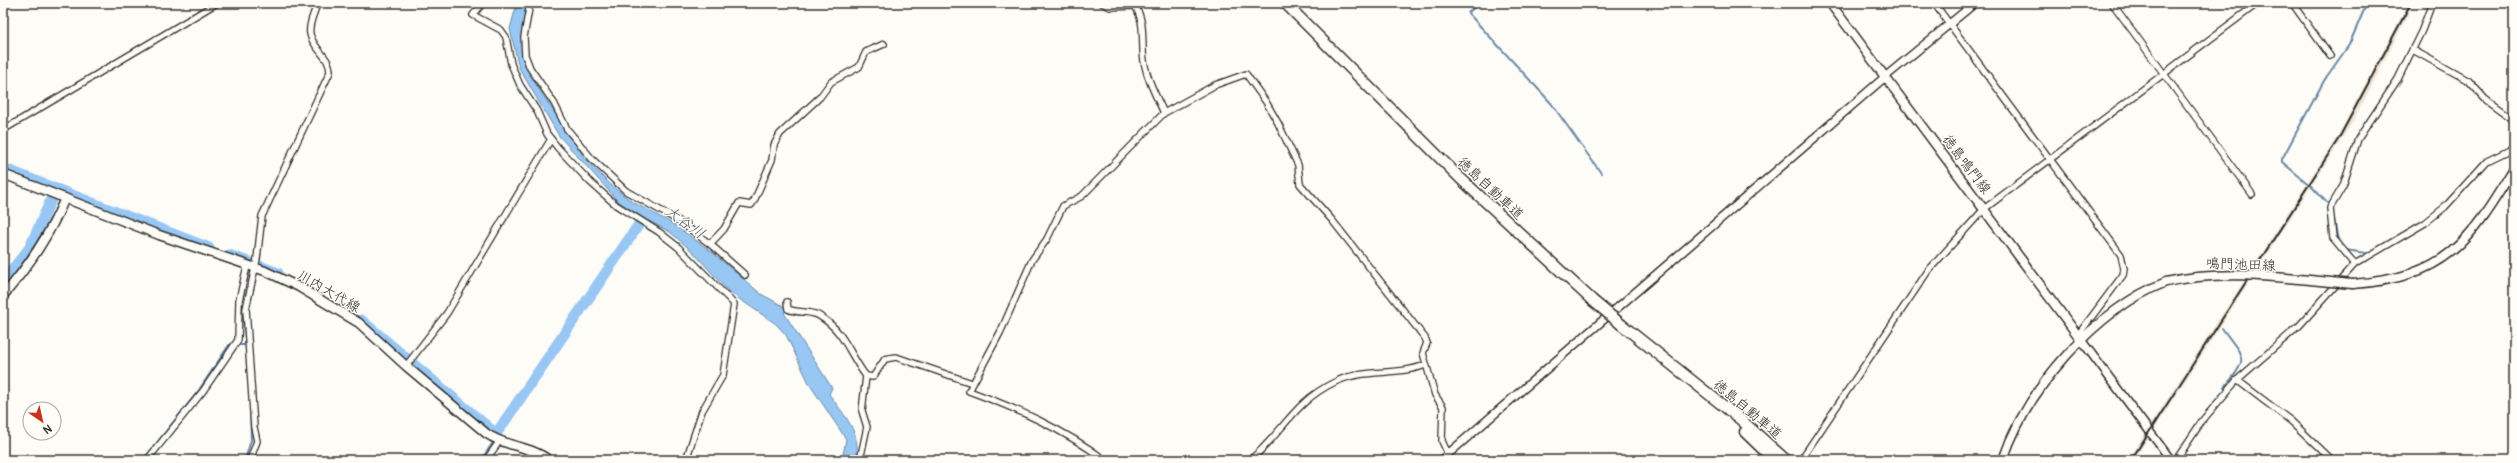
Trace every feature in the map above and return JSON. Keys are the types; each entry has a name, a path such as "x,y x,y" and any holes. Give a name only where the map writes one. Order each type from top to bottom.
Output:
{"highway":[{"name":"徳島自動車道","path":"1284,3 1460,178 1592,300 1740,419 1786,460"},
{"name":"徳島自動車道","path":"1690,380 1774,460"}],"main road":[{"name":"徳島鳴門線","path":"1830,3 2080,338"},
{"name":"鳴門池田線","path":"2003,460 2030,403 2080,338 2122,305 2142,292 2166,282 2194,276 2218,274 2353,284 2385,281 2413,273 2452,251 2483,220 2514,168"},
{"name":"川内大代線","path":"3,174 159,235 252,267 299,287 358,323 406,366 499,442 536,452 549,460"},
{"path":"3,296 28,266 45,240 65,198"}],"street":[{"path":"3,130 217,3"},
{"path":"147,460 203,391 238,340 239,300 252,267 257,259 265,208 330,72 327,59 310,34 311,21 317,3"},
{"path":"483,3 473,15 501,30 506,37 511,64 518,81 537,111 551,139 600,192 678,247 734,304 723,375 702,411 686,460"},
{"path":"530,3 524,36 525,55 530,68 554,103 567,129 593,160 626,191 679,221 710,244 746,275"},
{"path":"1102,3 1110,7 1135,5 1142,16 1146,72 1164,113"},
{"path":"1934,3 2121,255 2124,268 2123,275 2080,338 2171,460"},
{"path":"1441,460 1885,77 1975,3"},
{"path":"2112,3 2252,194"},
{"path":"1802,458 1928,271 1984,209 2258,3"},
{"path":"2292,3 2330,56"},
{"path":"2355,264 2334,238 2330,208 2343,186 2358,139 2390,92 2413,50 2432,3"},
{"path":"710,244 724,229 739,203 750,205 754,201 772,160 774,145 786,127 820,97 831,82 859,66 866,52 884,44"},
{"path":"2413,50 2469,81 2485,99 2514,120"},
{"path":"1105,460 1059,429 1031,415 969,391 1001,331 1032,260 1047,239 1063,206 1082,196 1164,113 1215,85 1246,74 1266,102 1278,123 1298,165 1300,184 1332,220 1425,338 1427,343 1422,353 1425,365 1429,370 1435,395 1443,407 1442,441 1448,454"},
{"path":"406,366 447,314 551,139"},
{"path":"2176,460 2202,421 2237,380 2299,326 2355,264 2425,223 2448,204 2487,161 2514,148"},
{"path":"250,460 256,441 246,309 252,267"},
{"path":"787,302 788,309 795,312 814,314 834,328 849,346 866,376 862,411 866,433 860,460"},
{"path":"866,376 873,377 885,360 896,357 972,383"},
{"path":"1250,460 1271,440 1297,408 1336,382 1425,365"},
{"path":"2237,380 2291,421 2332,460"},
{"path":"486,460 499,442"}],"shaded area":[{"path":"2409,3 2414,3 2354,120 2134,460 2128,460 2337,137"}],"water":[{"path":"517,3 526,3 522,39 535,83 586,160 612,186 631,201 673,224 708,249 761,294 785,307 786,309 784,313 832,388 829,394 846,417 854,433 857,450 856,460 842,460 846,439 810,385 786,335 776,324 729,292 693,252 670,232 641,217 618,201 559,136 519,68 510,29"}],"waterway":[{"path":"1479,3 1468,13 1551,103 1601,173"},
{"path":"2330,206 2312,187 2282,162 2282,159 2325,79 2349,45 2367,3"},
{"path":"3,168 56,189"},
{"path":"3,281 29,249 56,189 209,248"},
{"path":"361,320 496,434 646,214"},
{"path":"2334,219 2338,241"},
{"path":"2346,250 2365,253"},
{"path":"229,255 278,273"},
{"path":"249,269 242,302 249,387"},
{"path":"2222,328 2239,352 2241,358 2241,363 2238,369 2225,387"},
{"path":"143,460 199,390 229,345 245,345"},
{"path":"245,460 251,440 250,407"},
{"path":"481,460 494,441"}],"railway":[{"path":"2131,460 2339,138 2411,3"}],"water label":[{"name":"大谷川","path":"685,222"}]}
